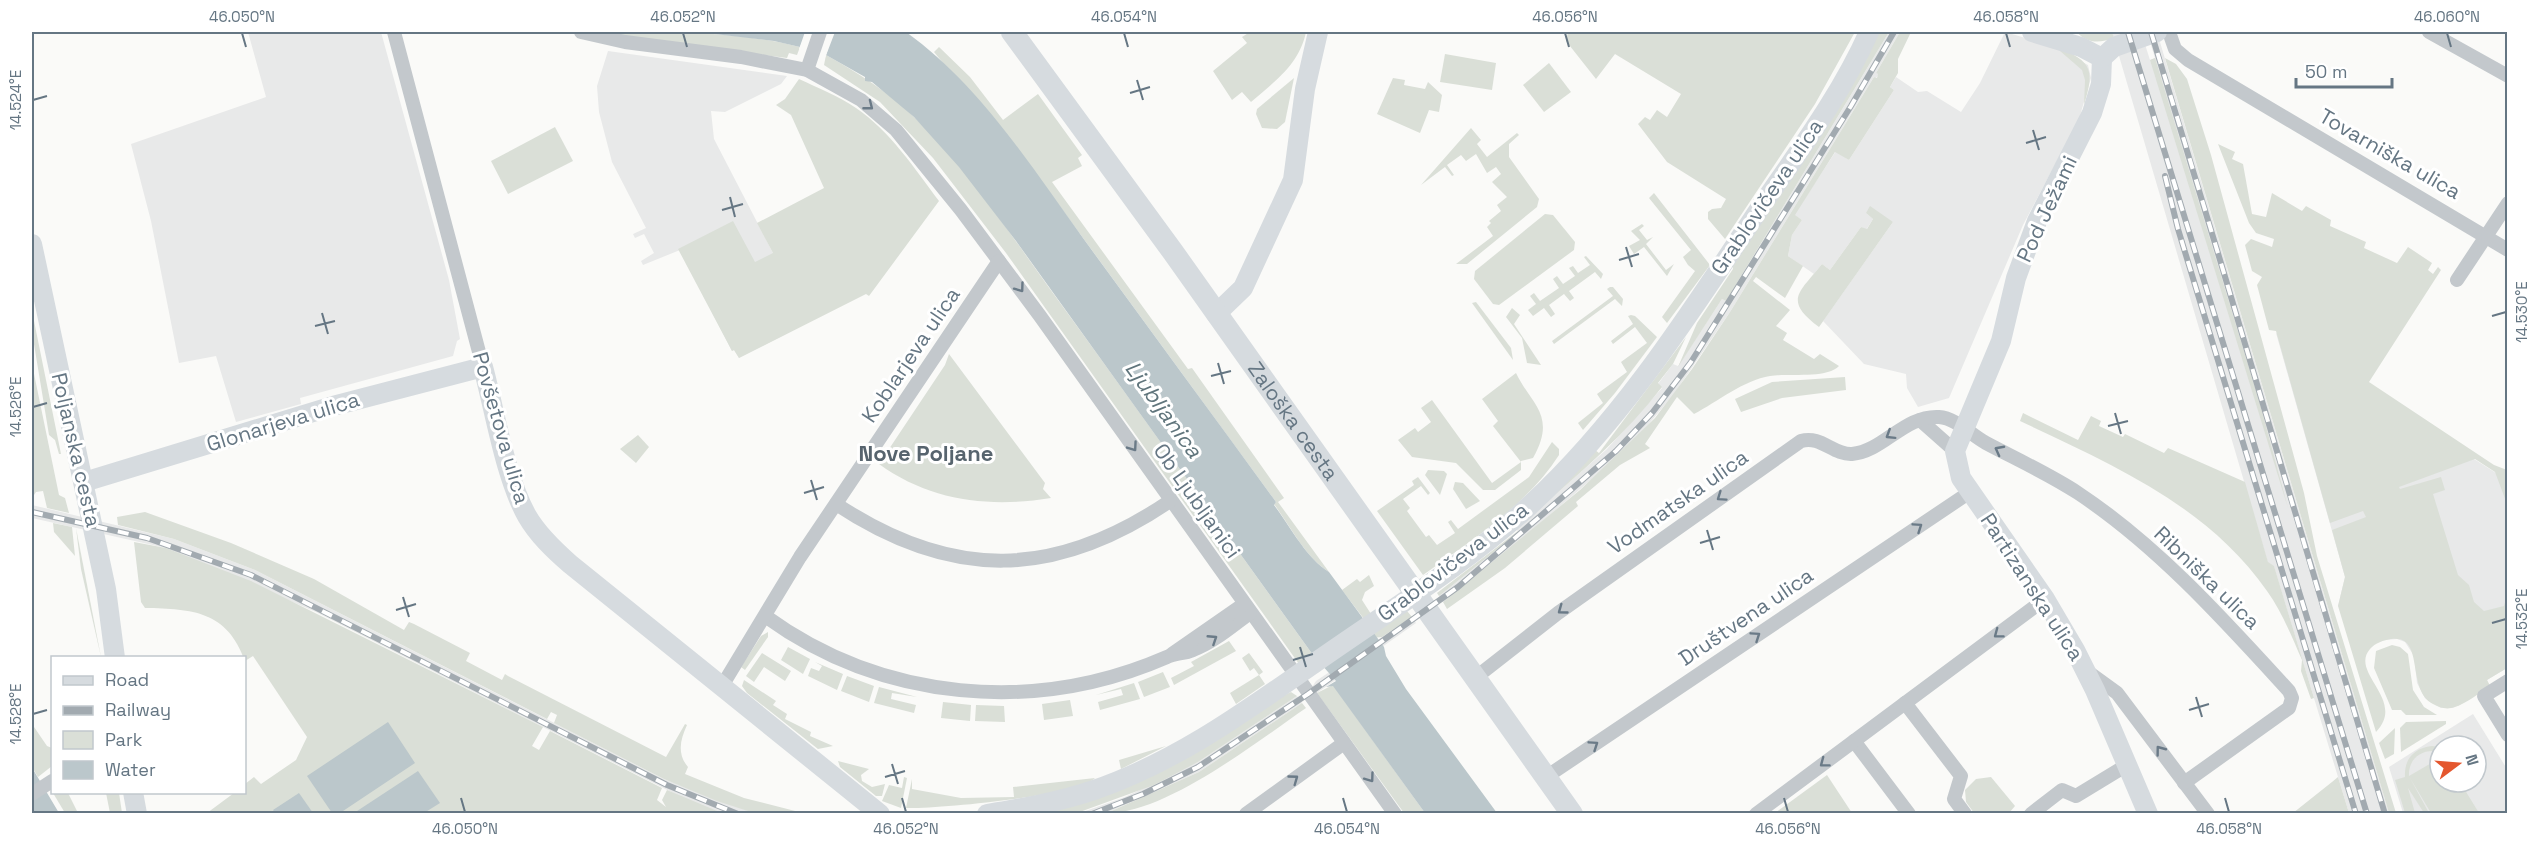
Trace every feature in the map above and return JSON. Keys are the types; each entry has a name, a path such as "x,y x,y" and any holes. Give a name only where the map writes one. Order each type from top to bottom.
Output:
{"main road":[{"name":"Zaloška cesta","path":"1012,32 1417,593 1572,813"}],"street":[{"name":"Povšetova ulica","path":"394,32 516,491 534,526 555,551 880,813"},
{"name":"Ob Ljubljanici","path":"581,32 625,42 750,58 807,70 861,100 896,130 999,261 1247,609 1303,671 1344,743 1395,813"},
{"path":"807,70 820,32"},
{"path":"1216,314 1243,288 1293,180 1305,88 1318,32"},
{"name":"Grablovičeva ulica","path":"987,813 1062,800 1132,775 1198,741 1417,593 1480,547 1530,505 1630,393 1687,317 1834,98 1869,32"},
{"path":"2032,32 2081,47 2102,58 2114,46 2157,32"},
{"name":"Tovarniška ulica","path":"2169,32 2175,49 2188,60 2508,250"},
{"path":"2429,32 2508,76"},
{"name":"Pod Ježami","path":"1963,428 2001,341 2016,278 2037,221 2092,113 2101,84 2102,58"},
{"path":"2457,280 2508,203"},
{"name":"Poljanska cesta","path":"32,244 106,589 115,656"},
{"name":"Koblarjeva ulica","path":"722,686 836,504 999,261"},
{"name":"Glonarjeva ulica","path":"84,482 296,417 483,367"},
{"name":"Vodmatska ulica","path":"1475,678 1558,613 1801,441 1815,440 1835,450 1851,454 1869,449 1909,424 1920,420 1940,417 1963,428"},
{"path":"1920,420 1955,451 1963,428"},
{"name":"Ribniška ulica","path":"1963,428 1971,435 2077,492 2153,552 2237,635 2291,695 2289,708 2184,783"},
{"name":"Partizanska ulica","path":"1955,451 1958,470 1970,492 2045,599 2087,671 2148,813"},
{"name":"Društvena ulica","path":"1546,777 1970,492"},
{"path":"836,504 888,535 920,548 960,557 1005,560 1048,556 1086,546 1128,528 1170,501"},
{"path":"1756,813 2045,599"},
{"path":"765,616 805,642 858,667 915,684 961,691 1019,693 1064,688 1119,675 1170,655 1183,654 1203,646 1247,609"},
{"path":"2087,671 2117,693 2208,813"},
{"path":"2508,681 2484,696 2508,735"},
{"path":"1905,703 1961,776 1954,799 1965,813"},
{"path":"1854,741 1909,813"},
{"path":"1246,813 1344,743"},
{"path":"2031,813 2062,790 2076,796 2127,765"},
{"path":"32,794 51,782"},
{"path":"133,794 137,813"}],"shaded area":[{"path":"248,32 381,32 449,280 460,339 457,341 453,356 300,398 301,404 236,422 216,356 179,363 151,221 131,144 266,97"},
{"path":"1889,32 1900,32 1876,73 1879,74 1876,78 1874,77 1730,312 1674,394 1642,432 1613,461 1482,573 1443,602 1439,596 1519,532 1516,529 1607,449 1662,388 1658,384 1673,364 1678,366 1722,299 1726,301"},
{"path":"2005,32 2050,45 2088,65 2091,78 2079,119 2023,225 1949,398 1918,407 1907,388 1906,374 1864,364 1823,321 1893,222 1866,213 1873,219 1866,230 1861,227 1830,270 1822,264 1814,274 1788,256 1792,235 1802,220 1794,215 1836,151 1849,160 1894,90 1890,87 1896,77 1918,92 1927,91 1961,112 1980,83"},
{"path":"2112,32 2141,32 2150,60 2155,58 2147,32 2157,32 2389,813 2349,813 2274,567 2268,563"},
{"path":"608,51 787,76 781,84 725,112 711,111 714,139 773,253 805,324 739,358 734,350 732,351 680,250 643,265 641,261 654,253 644,234 635,238 633,234 646,228 612,162 599,112 597,86"},
{"path":"2276,333 2507,480 2507,668 2487,680 2490,686 2458,706 2441,708 2425,698 2417,683 2414,656 2405,642 2397,639 2384,640 2338,606 2345,577"},
{"path":"32,505 174,539 255,570 664,779 754,813 722,813 691,802 316,612 166,548 32,518"},
{"path":"1412,617 1416,623 1317,693 1312,687 1316,681"},
{"path":"1297,696 1302,703 1199,772 1107,813 1077,814 1125,797 1198,762"},
{"path":"2473,714 2485,734 2441,734"},
{"path":"2488,738 2507,769 2507,813 2403,813 2389,767 2428,742 2428,794 2488,794"}],"green space":[{"path":"607,32 728,35 800,47 797,55 789,53 787,58"},
{"path":"1250,32 1306,32 1298,54 1285,72 1251,102 1242,92 1232,100 1213,71 1247,43 1242,37"},
{"path":"1568,32 1855,32 1815,104 1725,239 1708,219 1708,212 1721,208 1726,199 1667,162 1638,124 1645,117 1650,120 1657,110 1667,117 1681,94 1615,54 1596,79 1566,41"},
{"path":"1876,32 1889,32 1726,301 1722,299 1678,367 1697,323 1733,269 1732,263"},
{"path":"1900,32 1911,32 1898,59 1898,73 1890,87 1894,90 1849,160 1835,152 1795,215 1802,220 1792,235 1788,256 1803,266 1785,298 1756,277 1753,281 1790,310 1776,326 1787,333 1783,340 1814,359 1820,354 1839,366 1826,373 1760,378 1694,414 1677,397 1645,444 1650,448 1620,465 1576,502 1578,506 1505,568 1447,609 1443,602 1580,490 1655,418 1692,369 1730,312 1874,77 1877,78 1876,73"},
{"path":"2077,32 2112,32 2114,38 2094,41 2085,39"},
{"path":"2052,44 2074,55 2086,66 2090,81 2084,105 2085,80 2082,70"},
{"path":"939,47 970,77 1003,120 1038,94 1082,155 1078,158 1082,166 1052,182 1188,369 1192,368 1284,498 1278,502 1329,572 1313,559 1299,541 1274,504 1276,502 1056,201 934,52"},
{"path":"1445,54 1496,63 1492,90 1440,82"},
{"path":"826,55 884,91 915,118 952,158 1003,223 1210,511 1197,521 1006,253 933,158 880,102 824,65"},
{"path":"2155,58 2260,404 2288,508 2150,60"},
{"path":"2165,58 2176,64 2187,79 2211,155 2304,493 2317,556 2396,813 2389,813"},
{"path":"1549,63 1571,92 1544,112 1523,85"},
{"path":"1294,78 1285,122 1277,129 1262,128 1256,114 1257,109"},
{"path":"1393,78 1405,80 1404,85 1425,89 1428,82 1442,95 1439,112 1429,110 1420,133 1377,114"},
{"path":"799,79 843,100 868,117 901,151 939,201 869,296 866,294 739,358 734,350 732,351 678,249 733,221 755,262 773,253 757,223 824,188 791,115 776,105 785,99"},
{"path":"555,127 573,161 508,194 491,161"},
{"path":"1471,128 1481,140 1477,144 1487,157 1517,133 1519,135 1509,144 1509,157 1539,199 1537,207 1467,264 1456,264 1493,236 1487,227 1491,223 1489,221 1501,211 1497,205 1507,197 1492,182 1501,174 1496,167 1487,173 1476,154 1466,161 1461,155 1447,165 1454,175 1452,176 1445,167 1421,185"},
{"path":"2218,144 2235,152 2232,159 2243,164 2252,214 2266,217 2272,193 2302,211 2306,206 2331,220 2330,226 2366,242 2364,248 2397,263 2408,247 2432,263 2428,270 2433,274 2438,267 2441,270 2369,382 2494,465 2507,470 2507,504 2495,472 2475,459 2399,487 2400,489 2441,477 2445,490 2433,494 2458,575 2469,585 2474,602 2484,611 2504,606 2507,595 2507,668 2487,680 2490,686 2452,708 2433,704 2425,697 2408,645 2402,640 2383,641 2370,649 2366,658 2366,668 2382,698 2385,709 2384,720 2376,732 2338,606 2345,577 2332,530 2366,517 2363,511 2330,523 2276,331 2269,330 2257,285 2262,277 2252,271 2245,245 2251,239 2272,247 2274,239 2256,233 2249,223"},
{"path":"1654,193 1710,265 1667,323 1662,317 1695,271 1683,257 1691,250 1649,198"},
{"path":"1870,206 1893,222 1819,327 1801,310 1798,296 1822,264 1830,270 1861,227 1867,229 1873,219 1866,213"},
{"path":"1545,214 1553,215 1575,242 1574,250 1499,305 1493,304 1474,279 1475,271"},
{"path":"1642,224 1644,226 1639,230 1647,240 1653,237 1646,244 1666,270 1674,264 1667,276 1644,247 1634,254 1629,246 1640,240 1631,231"},
{"path":"1586,256 1603,274 1601,279 1595,272 1569,291 1574,298 1570,301 1564,294 1549,305 1555,314 1551,317 1544,308 1533,316 1528,310 1536,304 1530,296 1534,293 1540,301 1559,288 1553,279 1557,276 1563,284 1575,276 1569,268 1573,266 1578,273 1590,265 1584,257"},
{"path":"1613,287 1623,299 1622,306 1615,299 1554,344 1552,341 1613,296 1607,289"},
{"path":"1476,302 1511,348 1513,360 1472,303"},
{"path":"1512,308 1520,315 1514,324 1541,365 1527,363 1522,338 1506,317"},
{"path":"32,311 61,454 59,454 55,440 49,435 32,332"},
{"path":"1628,316 1635,316 1657,337 1615,393 1583,430 1578,423 1603,403 1597,394 1627,372 1621,362 1647,343 1635,327 1613,344 1611,341 1633,324"},
{"path":"1686,337 1673,364 1658,383 1662,387 1630,425 1558,493 1520,525 1595,450 1599,453"},
{"path":"949,354 1045,483 1043,489 1051,498 1005,502 961,499 919,486 879,464 945,365"},
{"path":"32,364 59,495 65,498 69,513 47,508 43,491 36,492 32,498"},
{"path":"1516,373 1540,412 1543,431 1533,458 1521,462 1493,426 1498,421 1482,399"},
{"path":"1845,377 1846,390 1782,398 1741,412 1735,399 1772,382"},
{"path":"1432,400 1492,483 1521,462 1521,470 1495,490 1483,490 1456,463 1412,457 1398,440 1415,428 1418,432 1431,422 1421,408"},
{"path":"2023,413 2078,440 2091,416 2101,421 2099,426 2123,437 2125,434 2164,453 2168,448 2245,482 2268,562 2274,566 2314,698 2311,699 2301,671 2302,660 2272,599 2243,561 2216,534 2155,490 2089,454 2020,421"},
{"path":"638,435 649,447 636,463 620,449"},
{"path":"1552,442 1559,449 1559,455 1531,490 1497,521 1423,575 1377,511 1414,485 1412,481 1418,477 1430,493 1428,495 1421,486 1403,499 1410,508 1407,511 1426,537 1429,535 1437,545 1455,533 1448,522 1451,520 1458,529 1529,477"},
{"path":"1428,470 1444,471 1447,474 1440,495 1425,475"},
{"path":"1455,482 1463,483 1480,501 1466,509 1453,489"},
{"path":"145,512 231,543 314,579 404,630 409,622 414,624 470,653 466,661 502,680 505,674 666,757 685,724 687,725 681,752 688,767 685,774 744,798 803,813 754,813 717,801 664,779 554,723 557,715 551,712 547,719 255,570 174,539 118,525 117,517"},
{"path":"1213,516 1313,655 1299,664 1200,525"},
{"path":"53,523 72,527 75,556 54,532"},
{"path":"76,528 101,656 101,656 81,569"},
{"path":"1519,532 1439,596 1437,593"},
{"path":"134,542 166,548 251,581 543,727 532,746 539,750 550,731 662,788 657,800 666,807 662,800 667,790 722,813 207,813 233,794 246,794 246,783 254,777 261,784 296,760 307,737 253,656 246,660 246,656 243,656 238,644 218,623 193,612 145,608 141,602"},
{"path":"1369,575 1374,586 1365,592 1362,600 1371,614 1364,619 1342,590 1357,579 1360,582"},
{"path":"1407,611 1412,617 1382,637 1362,639"},
{"path":"768,632 768,637 745,670 741,667 761,636"},
{"path":"1229,641 1236,651 1174,685 1171,678 1194,666 1191,662"},
{"path":"2392,645 2400,647 2408,654 2413,690 2424,707 2437,715 2406,715 2401,710 2392,710 2374,668 2376,651"},
{"path":"788,647 810,659 803,674 781,660"},
{"path":"762,653 791,671 785,681 764,667 754,682 746,676"},
{"path":"1249,653 1263,672 1259,675 1254,668 1250,671 1242,658"},
{"path":"815,662 843,674 837,690 808,676 811,668 819,671 822,666"},
{"path":"1163,672 1170,687 1144,697 1138,682"},
{"path":"1259,675 1265,684 1236,704 1230,693"},
{"path":"847,676 874,686 869,702 841,691"},
{"path":"744,680 776,701 773,705 787,714 785,719 811,732 810,736 833,746 818,749 747,693 742,686"},
{"path":"1134,683 1140,699 1100,710 1098,702 1123,695 1121,689 1096,695"},
{"path":"1333,685 1425,813 1404,813 1317,693"},
{"path":"879,687 917,697 892,693 891,699 916,705 914,713 874,703"},
{"path":"1291,692 1297,696 1198,762 1154,785 1077,813 1036,814"},
{"path":"1070,700 1073,716 1044,720 1042,704"},
{"path":"943,702 971,705 970,721 941,718"},
{"path":"1302,703 1306,708 1237,756 1183,789 1156,802 1130,810 1107,813 1199,772"},
{"path":"976,705 1004,706 1005,722 975,721"},
{"path":"2446,721 2446,724 2401,752 2400,728 2406,722"},
{"path":"32,724 47,746 51,748 51,767 38,777 32,767"},
{"path":"2395,728 2394,754 2385,759 2379,743"},
{"path":"1166,746 1121,769 1119,760"},
{"path":"2428,747 2428,752 2422,753 2411,764 2409,776 2428,765 2428,794 2467,794 2479,813 2431,813 2410,778 2429,813 2424,813 2408,788 2415,813 2405,813 2395,780 2405,777 2408,760 2415,752"},
{"path":"838,761 869,769 861,775 862,781 872,787 885,784 882,796 876,796 840,767"},
{"path":"1827,775 1852,813 1775,813"},
{"path":"904,777 907,778 901,808 882,801 889,785 902,788"},
{"path":"1991,777 2015,806 2009,813 1974,813 1966,802 1965,790 1976,779"},
{"path":"2338,777 2349,813 2293,813 2332,782"},
{"path":"1095,778 1084,784 1036,796 975,804 906,808 912,779 912,789 961,798 1014,797 1013,787"},
{"path":"54,794 68,794 78,813 65,813"},
{"path":"106,794 119,794 122,813 110,813"}],"water":[{"name":"Ljubljanica","path":"697,32 906,32 957,76 1023,155 1276,502 1274,505 1299,541 1313,559 1329,572 1384,647 1386,656 1406,689 1497,813 1425,813 1333,686 1326,687 1336,681 1313,655 1213,516 1215,514 1212,510 1210,511 1016,241 959,167 914,117 872,82 865,81 865,77 826,55 828,49 803,40 800,47 774,41"},
{"path":"388,722 415,763 340,813 332,813 307,776"},
{"path":"32,767 34,771 59,813 32,813"},
{"path":"418,771 440,803 424,813 354,813"},
{"path":"299,793 313,813 275,813 273,810"}],"pier":[{"path":"805,32 835,32 825,58 825,51 804,43 802,50 799,49"}],"railway":[{"path":"1092,814 1143,794 1198,767 1308,694 1458,587 1616,451 1652,413 1691,362 1851,106 1894,32"},
{"path":"2128,32 2367,814"},
{"path":"2151,32 2385,814"},
{"path":"2165,176 2178,229 2356,814"},
{"path":"32,512 147,538 251,575 667,785 738,814"}],"district":[{"name":"Nove Poljane","path":"926,453"}]}
